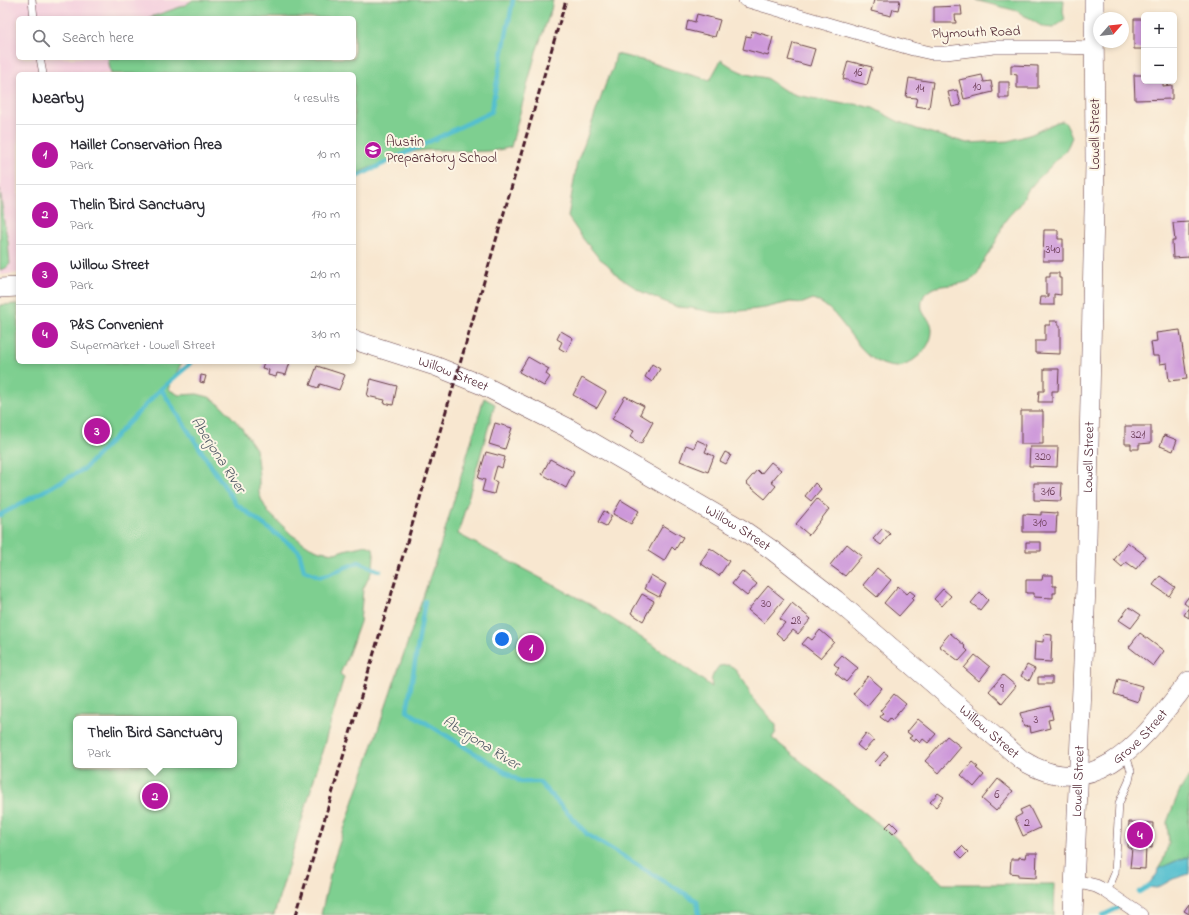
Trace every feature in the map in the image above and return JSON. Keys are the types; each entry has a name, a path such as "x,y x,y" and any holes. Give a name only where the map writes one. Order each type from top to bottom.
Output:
{"main road":[{"name":"Lowell Street","path":"1094,0 1094,12"},
{"name":"Lowell Street","path":"1073,915 1080,776 1086,586 1095,163 1095,48"},
{"path":"0,288 16,287"},
{"name":"Willow Street","path":"356,341 435,366 482,385 566,427 714,512 772,550 830,596 1022,760 1044,772 1060,776 1080,776"},
{"name":"Grove Street","path":"1080,776 1101,768 1125,753 1146,734 1189,681"}],"street":[{"name":"Plymouth Road","path":"745,0 931,53 946,53 994,47 1093,48"},
{"path":"1075,880 1096,886 1141,915"}],"lane":[{"path":"32,0 34,16"},
{"path":"40,60 43,72"},
{"path":"1107,892 1115,873 1119,803 1129,781 1131,771 1125,753"}],"shaded area":[{"path":"0,0 537,0 356,73 16,72 16,273 0,275"}],"green space":[{"name":"Austin Preparatory School","path":"193,0 553,0 551,10 536,52 511,147 487,151 425,150 413,152 368,168 356,176 356,72 111,72 108,60 356,60 356,16 154,16 183,6"},
{"path":"975,0 1064,0 1063,12 1065,20 1053,28 1043,27 1017,11"},
{"path":"616,54 650,62 710,80 721,60 746,74 766,78 784,90 796,95 873,108 897,121 917,129 967,143 1009,141 1032,134 1057,122 1063,121 1067,125 1072,137 1065,151 1031,186 1005,221 996,241 976,276 967,282 937,287 925,294 922,300 922,309 931,324 931,339 920,355 907,364 897,367 883,364 871,358 861,348 835,315 825,305 813,299 803,303 790,302 765,308 724,313 677,307 642,292 619,277 599,258 568,217 577,162 613,68"},
{"path":"0,189 10,264 6,268 0,270"},
{"path":"16,304 16,364 181,364 168,389 179,395 197,394 209,397 223,407 241,427 256,449 259,493 268,512 292,535 310,547 320,551 335,553 366,545 373,548 374,554 373,569 363,589 360,622 340,674 344,677 274,915 0,915 0,305"},
{"path":"484,398 495,404 458,534 591,605 671,657 712,687 712,676 719,666 728,665 733,667 745,683 753,699 776,725 776,732 772,738 895,837 943,884 1055,884 1054,915 321,915 333,862 440,547"},
{"path":"1189,776 1189,857 1158,869 1163,861 1169,842 1167,822 1179,792"}],"water":[{"path":"1189,857 1189,874 1173,879 1157,888 1146,887 1157,874 1158,869"}],"building":[{"path":"874,0 900,0 898,10 893,9 891,16 871,11"},
{"path":"961,6 962,15 955,15 956,23 934,23 934,7"},
{"path":"697,14 720,20 715,37 686,30 688,20 695,22"},
{"path":"1134,19 1141,19 1141,49 1134,49"},
{"path":"752,31 773,37 768,56 743,49 746,36 751,37"},
{"path":"793,43 815,49 810,66 788,60"},
{"path":"848,61 872,67 867,85 843,79"},
{"path":"1011,65 1038,66 1038,88 1017,88 1017,75 1011,74"},
{"path":"982,75 984,82 991,81 993,92 964,99 959,80"},
{"path":"1134,75 1141,75 1141,84 1163,84 1163,86 1172,85 1172,99 1135,100"},
{"path":"909,78 933,82 929,108 915,106 917,98 906,97"},
{"path":"999,82 1009,82 1009,98 999,98"},
{"path":"957,90 961,105 952,107 948,92"},
{"path":"1189,222 1189,257 1173,258 1172,241 1175,241 1173,223"},
{"path":"1044,230 1058,230 1058,239 1063,239 1063,261 1043,261"},
{"path":"1050,273 1059,273 1059,278 1061,278 1061,295 1054,294 1054,305 1040,305 1041,297 1049,297 1049,294 1046,294 1046,277 1050,277"},
{"path":"1050,321 1058,321 1058,325 1060,325 1060,354 1035,353 1035,341 1045,341 1045,325 1050,325"},
{"path":"1180,330 1187,379 1169,381 1167,363 1160,364 1159,356 1153,356 1151,342 1157,341 1156,333"},
{"path":"561,331 573,338 566,352 559,348 562,342 557,339"},
{"path":"528,357 549,369 546,374 550,377 544,386 519,372"},
{"path":"263,364 289,364 286,375 277,373 276,377 268,375 269,370 262,368"},
{"path":"652,364 660,369 652,382 645,377"},
{"path":"317,366 345,375 339,390 320,384 318,388 310,385"},
{"path":"1044,369 1059,369 1058,391 1052,391 1052,402 1038,402 1039,391 1044,391"},
{"path":"201,375 206,376 204,383 200,382"},
{"path":"582,378 606,392 597,408 573,395"},
{"path":"371,379 397,386 393,405 384,403 385,400 367,396"},
{"path":"625,396 644,406 640,414 653,422 641,444 630,437 634,431 612,419"},
{"path":"1021,411 1043,411 1043,444 1021,444"},
{"path":"495,423 512,428 505,449 489,444"},
{"path":"1125,426 1151,426 1151,443 1139,444 1139,449 1131,449 1131,444 1125,444"},
{"path":"1164,435 1177,440 1173,451 1160,446"},
{"path":"697,440 708,445 705,452 714,456 708,472 680,461 686,445 694,448"},
{"path":"1030,447 1058,447 1057,467 1029,466"},
{"path":"486,452 505,457 502,468 497,466 493,480 497,482 494,494 482,491 485,480 478,478"},
{"path":"725,452 731,455 726,464 720,461"},
{"path":"550,459 574,472 566,488 542,474"},
{"path":"771,462 781,470 771,482 776,486 765,499 746,483 757,470 761,474"},
{"path":"815,483 821,489 811,501 805,496"},
{"path":"1034,483 1062,483 1061,501 1034,500"},
{"path":"817,499 829,509 809,535 796,524"},
{"path":"621,500 639,511 631,524 613,514"},
{"path":"604,511 612,516 606,526 598,522"},
{"path":"1041,512 1057,513 1056,532 1023,532 1023,514 1041,515"},
{"path":"663,525 683,537 675,550 672,547 664,561 648,551"},
{"path":"883,528 890,534 881,545 873,539"},
{"path":"1026,542 1041,542 1041,551 1026,551"},
{"path":"1127,542 1146,556 1136,569 1126,562 1122,567 1114,560"},
{"path":"847,544 862,556 845,576 830,565"},
{"path":"710,548 729,561 719,576 700,563"},
{"path":"877,568 891,580 877,597 863,585"},
{"path":"742,571 757,584 747,596 732,584"},
{"path":"651,575 666,584 659,597 644,589"},
{"path":"1043,575 1053,575 1053,586 1056,586 1056,593 1053,593 1053,598 1034,597 1034,593 1026,593 1026,580 1042,580"},
{"path":"1160,576 1175,587 1169,596 1153,585"},
{"path":"768,586 784,599 764,623 748,610"},
{"path":"898,586 907,594 910,591 915,595 912,598 914,599 899,616 884,603"},
{"path":"943,589 951,596 942,606 934,599"},
{"path":"980,592 988,600 980,610 971,603"},
{"path":"642,594 654,601 643,621 631,613"},
{"path":"1189,596 1189,607 1184,603"},
{"path":"792,603 811,619 798,634 793,630 784,640 776,633 785,623 780,619"},
{"path":"1129,607 1141,615 1131,628 1119,620"},
{"path":"1189,607 1189,618 1184,615"},
{"path":"820,630 834,642 820,658 802,644 808,637 812,640"},
{"path":"950,633 965,646 964,647 968,651 959,661 939,646"},
{"path":"1140,633 1164,651 1153,666 1129,647"},
{"path":"1044,634 1052,635 1051,662 1034,661 1035,641 1043,642"},
{"path":"842,655 858,668 846,682 835,673 839,668 834,664"},
{"path":"975,655 990,667 979,681 964,668"},
{"path":"1027,665 1035,669 1029,681 1021,676"},
{"path":"1003,675 1016,686 1002,703 989,691"},
{"path":"868,676 882,688 867,706 853,694"},
{"path":"1038,677 1052,677 1052,684 1038,684"},
{"path":"1118,679 1142,686 1138,702 1114,694"},
{"path":"894,694 906,704 892,720 890,718 887,722 880,717 883,713 880,711"},
{"path":"1050,706 1053,719 1048,720 1050,728 1031,733 1030,726 1024,727 1020,713"},
{"path":"918,719 936,734 928,743 923,739 920,743 916,739 914,742 909,738 912,736 907,732"},
{"path":"866,733 874,740 864,751 857,745"},
{"path":"947,736 961,747 939,773 925,761"},
{"path":"884,752 888,755 879,766 875,762"},
{"path":"972,762 984,775 974,787 961,775"},
{"path":"998,779 1013,791 996,811 982,799"},
{"path":"938,793 944,797 936,807 930,802"},
{"path":"1029,806 1040,828 1023,836 1015,818 1022,814 1020,810"},
{"path":"891,822 898,829 893,834 886,827"},
{"path":"1129,822 1153,823 1152,848 1146,847 1145,869 1130,868 1132,848 1128,848"},
{"path":"962,846 968,852 962,858 956,852"},
{"path":"1026,853 1037,853 1036,878 1018,877 1018,874 1010,873 1011,859 1019,859 1019,857 1025,858"},
{"path":"1189,904 1189,914 1184,911"}],"waterway":[{"path":"356,177 491,112 513,0"},
{"path":"0,515 84,469 161,389 190,364"},
{"name":"Aberjona River","path":"161,389 236,504 299,551 304,570 321,577 359,562 380,571"},
{"name":"Aberjona River","path":"425,601 407,711 521,782 539,782 588,835 697,901 699,915"},
{"name":"Aberjona River","path":"1139,892 1152,884"},
{"name":"Aberjona River","path":"1103,915 1118,908"}],"railway":[{"path":"296,915 457,374 566,0"}],"place":[{"name":"Austin Preparatory School","path":"373,150"},
{"name":"Willow Street","path":"97,431"},
{"name":"Maillet Conservation Area","path":"531,648"},
{"name":"Thelin Bird Sanctuary","path":"155,796"},
{"name":"P&S Convenient","path":"1140,835"}]}
